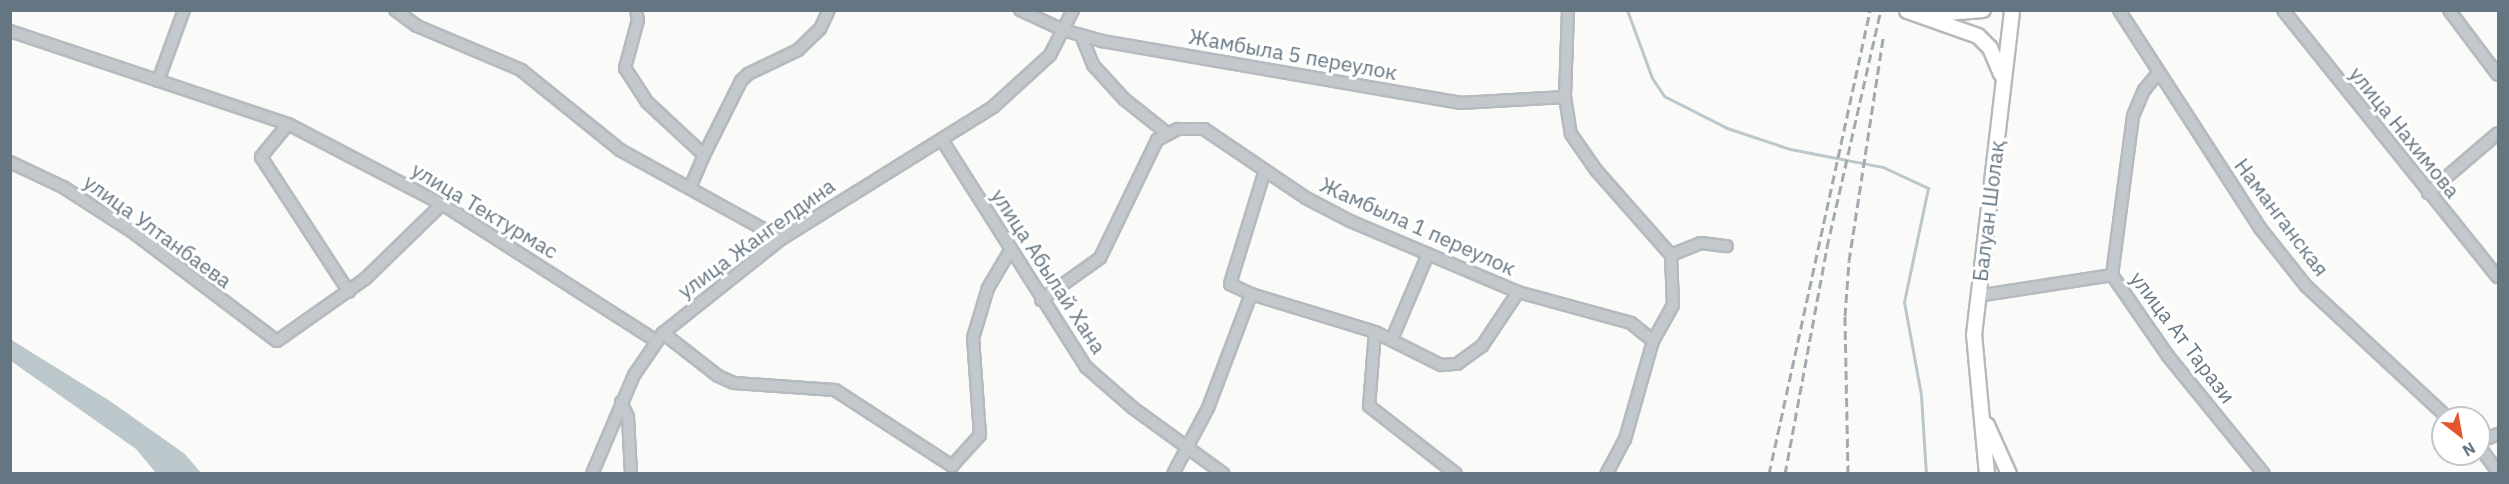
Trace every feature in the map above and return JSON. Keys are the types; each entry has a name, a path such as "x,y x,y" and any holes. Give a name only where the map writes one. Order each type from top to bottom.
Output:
{"main road":[{"path":"1907,11 1945,15 1983,10"},
{"name":"Балуан Шолақ","path":"1987,474 1982,412 1974,364 1977,296 2012,10"},
{"path":"1907,11 1978,36 1998,61 2003,83"},
{"name":"Балуан Шолақ","path":"1982,412 2010,474"}],"street":[{"path":"158,81 184,10"},
{"path":"395,10 417,26 521,70 620,150 691,186 781,239"},
{"path":"636,10 638,21 625,68 646,102 704,155"},
{"path":"691,186 741,81 748,74 798,50 820,29 829,10"},
{"name":"Жамбыла 5 переулок","path":"1020,10 1063,30 1081,35 1460,103 1565,98"},
{"name":"улица Жангелдина","path":"592,474 621,402 659,337 781,239 942,140 1026,80 1050,55 1073,10"},
{"path":"1568,10 1565,98 1571,134 1596,170 1671,255 1673,305 1653,341 1625,439 1606,474"},
{"name":"Наманганская","path":"2119,10 2260,228 2306,286 2435,406"},
{"name":"улица Нахимова","path":"2283,10 2428,193 2499,277"},
{"path":"2449,10 2499,75"},
{"name":"улица Тектурмас","path":"10,31 288,124 442,204 659,337 718,376 734,383 835,390 952,466 980,435 973,338 988,288 1011,249"},
{"path":"1041,300 1100,258 1157,140 1173,132 1124,99 1094,65 1081,35"},
{"name":"улица Ат Тарази","path":"2158,73 2144,90 2133,116 2112,275 2168,356 2264,474"},
{"path":"288,124 261,157 349,292 442,204"},
{"name":"Жамбыла 1 переулок","path":"1173,132 1204,129 1306,198 1518,292 1631,323 1653,341"},
{"path":"2428,193 2499,133"},
{"name":"улица Абылай Хана","path":"942,140 1041,300 1086,367 1132,408 1189,446 1224,474"},
{"name":"улица Ултанбаева","path":"10,162 63,187 134,233 277,341 349,292"},
{"path":"1173,474 1189,446 1251,294 1230,284 1265,170"},
{"path":"1671,255 1701,243 1727,246"},
{"path":"1392,339 1428,254"},
{"path":"1977,296 2112,275"},
{"name":"Жамбыла 1 переулок","path":"1251,294 1375,332 1440,365 1457,364 1482,346 1518,292"},
{"path":"1375,332 1369,406 1456,474"},
{"path":"621,402 628,417 631,474"}],"shaded area":[{"path":"10,339 110,401 185,454 201,473 156,473 136,449 11,361"}],"waterway":[{"path":"1627,10 1652,78 1664,96 1727,128 1790,149 1883,167 1928,188 1904,302 1921,395 1926,474"}],"railway":[{"path":"1769,474 1870,10"},
{"path":"1785,474 1827,247 1881,10"},
{"path":"1848,474 1845,316 1849,261 1883,38"}]}
